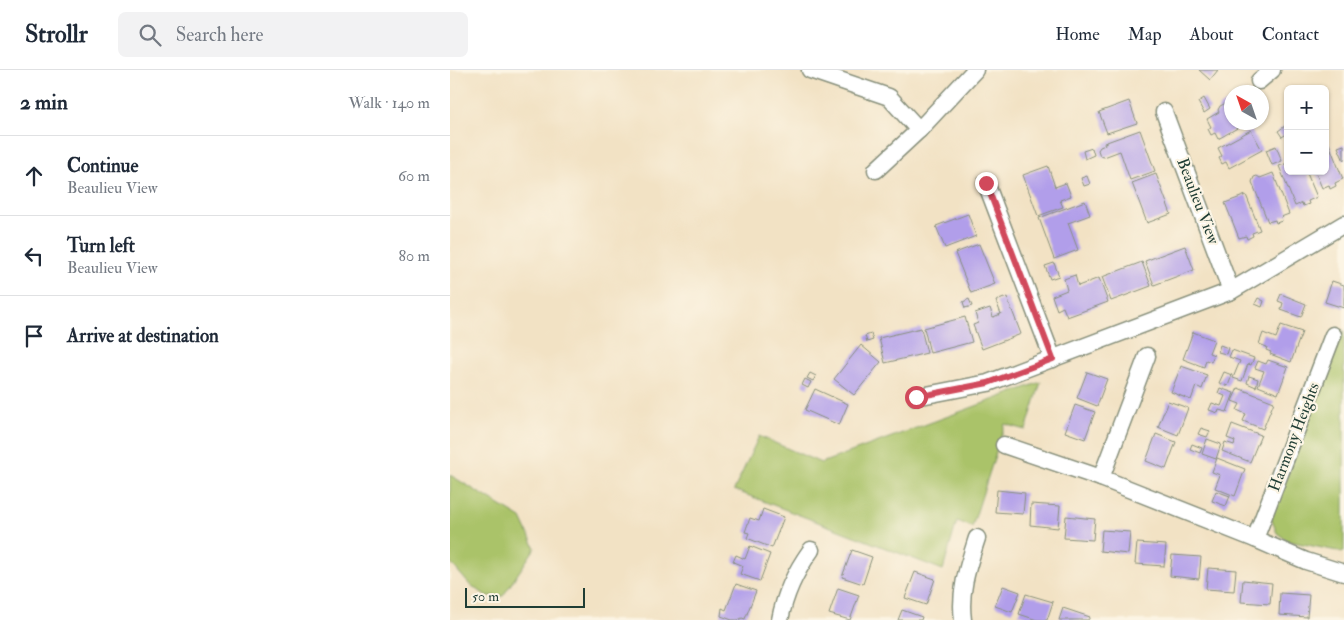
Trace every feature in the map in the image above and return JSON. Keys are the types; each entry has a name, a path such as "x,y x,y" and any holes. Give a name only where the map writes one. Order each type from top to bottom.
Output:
{"street":[{"path":"810,70 889,97 919,130"},
{"path":"876,170 919,130 975,70"},
{"path":"1260,81 1272,70"},
{"name":"Beaulieu View","path":"1164,112 1231,291"},
{"path":"986,183 1053,359"},
{"path":"916,397 988,383 1231,291 1344,224"},
{"name":"Harmony Heights","path":"1255,539 1333,335"},
{"path":"1101,478 1148,356"},
{"path":"1004,445 1101,478 1306,561 1344,573"},
{"path":"963,620 961,607 963,584 977,538"},
{"path":"780,620 783,603 790,584 799,566 811,550"}],"green space":[{"path":"1344,330 1344,551 1342,552 1288,541 1277,533 1271,518"},
{"path":"1041,382 1026,430 1005,424 972,527 957,521 943,570 734,490 759,436 821,463"},
{"path":"450,475 521,518 535,548 503,596 487,596 469,584 450,562"}],"building":[{"path":"1199,70 1218,70 1210,80"},
{"path":"1204,98 1210,109 1204,113 1198,102"},
{"path":"1129,101 1137,123 1107,133 1099,112"},
{"path":"1224,104 1224,130 1234,130 1218,139 1215,133 1211,135 1208,129 1211,127 1207,119 1219,112 1220,106"},
{"path":"1284,127 1284,136 1282,137 1278,131"},
{"path":"1140,130 1155,171 1130,180 1120,151 1104,157 1100,156 1098,150 1105,145 1104,143"},
{"path":"1251,130 1262,150 1229,168 1226,162 1222,164 1219,158 1222,156 1218,148"},
{"path":"1329,144 1343,179 1335,183 1336,186 1330,189 1329,185 1322,188 1317,175 1329,175"},
{"path":"1344,145 1344,161 1338,147"},
{"path":"1276,146 1282,161 1272,165 1266,150"},
{"path":"1092,148 1094,155 1085,159 1083,151"},
{"path":"1284,164 1284,175 1308,175 1317,197 1308,201 1309,204 1303,206 1302,203 1295,206 1279,166"},
{"path":"1048,166 1055,187 1066,183 1071,196 1060,200 1063,207 1038,216 1023,175"},
{"path":"1273,173 1289,214 1281,217 1282,221 1276,223 1275,220 1268,222 1252,182 1254,177 1260,178"},
{"path":"1156,174 1171,214 1147,223 1132,183"},
{"path":"1087,176 1090,184 1084,186 1081,178"},
{"path":"1246,195 1260,230 1252,233 1253,236 1247,239 1246,236 1239,238 1225,203"},
{"path":"1085,201 1090,215 1068,223 1078,250 1054,259 1039,218"},
{"path":"968,214 976,236 945,248 936,226"},
{"path":"979,244 995,284 971,293 955,253"},
{"path":"1185,246 1194,270 1154,285 1145,261"},
{"path":"1142,262 1151,286 1111,301 1102,277"},
{"path":"1054,263 1059,276 1050,279 1045,266"},
{"path":"1075,275 1078,286 1099,278 1108,302 1067,317 1063,307 1057,310 1052,296 1067,290 1064,279"},
{"path":"1332,281 1344,285 1344,308 1325,302"},
{"path":"1281,294 1306,304 1301,317 1281,310 1283,303 1278,301"},
{"path":"1007,297 1021,334 982,349 973,325 978,323 975,313 990,308 993,317 1001,314 996,301"},
{"path":"1258,298 1264,301 1262,307 1255,304"},
{"path":"969,299 972,306 965,308 963,302"},
{"path":"965,317 972,342 930,353 924,328"},
{"path":"1281,325 1302,332 1291,362 1270,354 1271,352 1266,350 1267,347 1259,344 1263,333 1276,338"},
{"path":"921,328 927,353 885,363 879,338"},
{"path":"1193,332 1214,340 1209,353 1214,355 1211,362 1206,360 1204,367 1183,359"},
{"path":"871,334 873,340 867,342 865,336"},
{"path":"861,345 881,362 854,395 834,379"},
{"path":"1220,345 1228,348 1226,354 1218,352"},
{"path":"1232,350 1254,358 1251,365 1248,364 1242,381 1233,378 1240,361 1229,357"},
{"path":"1268,360 1288,367 1278,394 1258,386 1264,371 1255,368 1258,361 1266,364"},
{"path":"1181,366 1207,375 1202,389 1196,386 1191,400 1171,392"},
{"path":"1087,372 1107,379 1097,406 1077,398"},
{"path":"1224,372 1232,375 1228,386 1219,383"},
{"path":"810,373 816,376 813,381 807,378"},
{"path":"1249,376 1258,379 1256,387 1247,383"},
{"path":"805,379 811,382 808,388 802,385"},
{"path":"1220,388 1234,393 1227,412 1219,410 1218,413 1209,410 1212,403 1221,406 1225,396 1218,393"},
{"path":"1238,388 1274,402 1263,429 1243,421 1246,414 1237,410 1240,404 1232,401"},
{"path":"815,389 848,404 839,425 805,410"},
{"path":"1168,401 1188,408 1178,435 1158,427"},
{"path":"1075,405 1095,412 1085,439 1065,432"},
{"path":"1232,424 1261,435 1250,462 1222,451 1225,442 1234,445 1235,441 1227,438"},
{"path":"1201,428 1210,431 1207,437 1198,434"},
{"path":"1156,434 1176,442 1166,469 1146,461"},
{"path":"1207,439 1221,444 1216,459 1202,454"},
{"path":"1192,444 1202,448 1200,453 1190,449"},
{"path":"1217,458 1245,469 1235,496 1215,488 1220,475 1212,472"},
{"path":"997,490 1025,493 1023,514 995,512"},
{"path":"1216,491 1230,496 1226,506 1212,501"},
{"path":"1031,504 1060,506 1058,528 1030,525"},
{"path":"763,509 784,517 772,548 747,538 749,533 745,532 750,518 759,521"},
{"path":"1066,516 1095,519 1093,540 1064,538"},
{"path":"1102,530 1130,532 1128,554 1100,551"},
{"path":"1137,543 1166,545 1164,566 1135,564"},
{"path":"750,546 770,554 760,581 740,574 743,566 733,562 736,555 745,559"},
{"path":"852,550 872,557 863,584 842,577"},
{"path":"1172,555 1201,557 1199,579 1170,576"},
{"path":"1208,568 1236,570 1234,591 1206,589"},
{"path":"915,572 935,579 926,605 905,598"},
{"path":"1243,580 1272,583 1270,604 1241,602"},
{"path":"736,584 756,591 745,619 732,620 721,616 722,608 726,610"},
{"path":"1003,586 1020,592 1012,612 995,606"},
{"path":"838,588 859,595 850,620 829,614"},
{"path":"1280,593 1309,595 1307,617 1279,615"},
{"path":"1026,594 1053,602 1047,620 1037,620 1019,614"},
{"path":"1063,608 1090,617 1088,620 1059,620"},
{"path":"902,610 922,617 921,620 898,620"}],"route":[{"path":"916,397 988,383 1053,359 986,183"}]}
